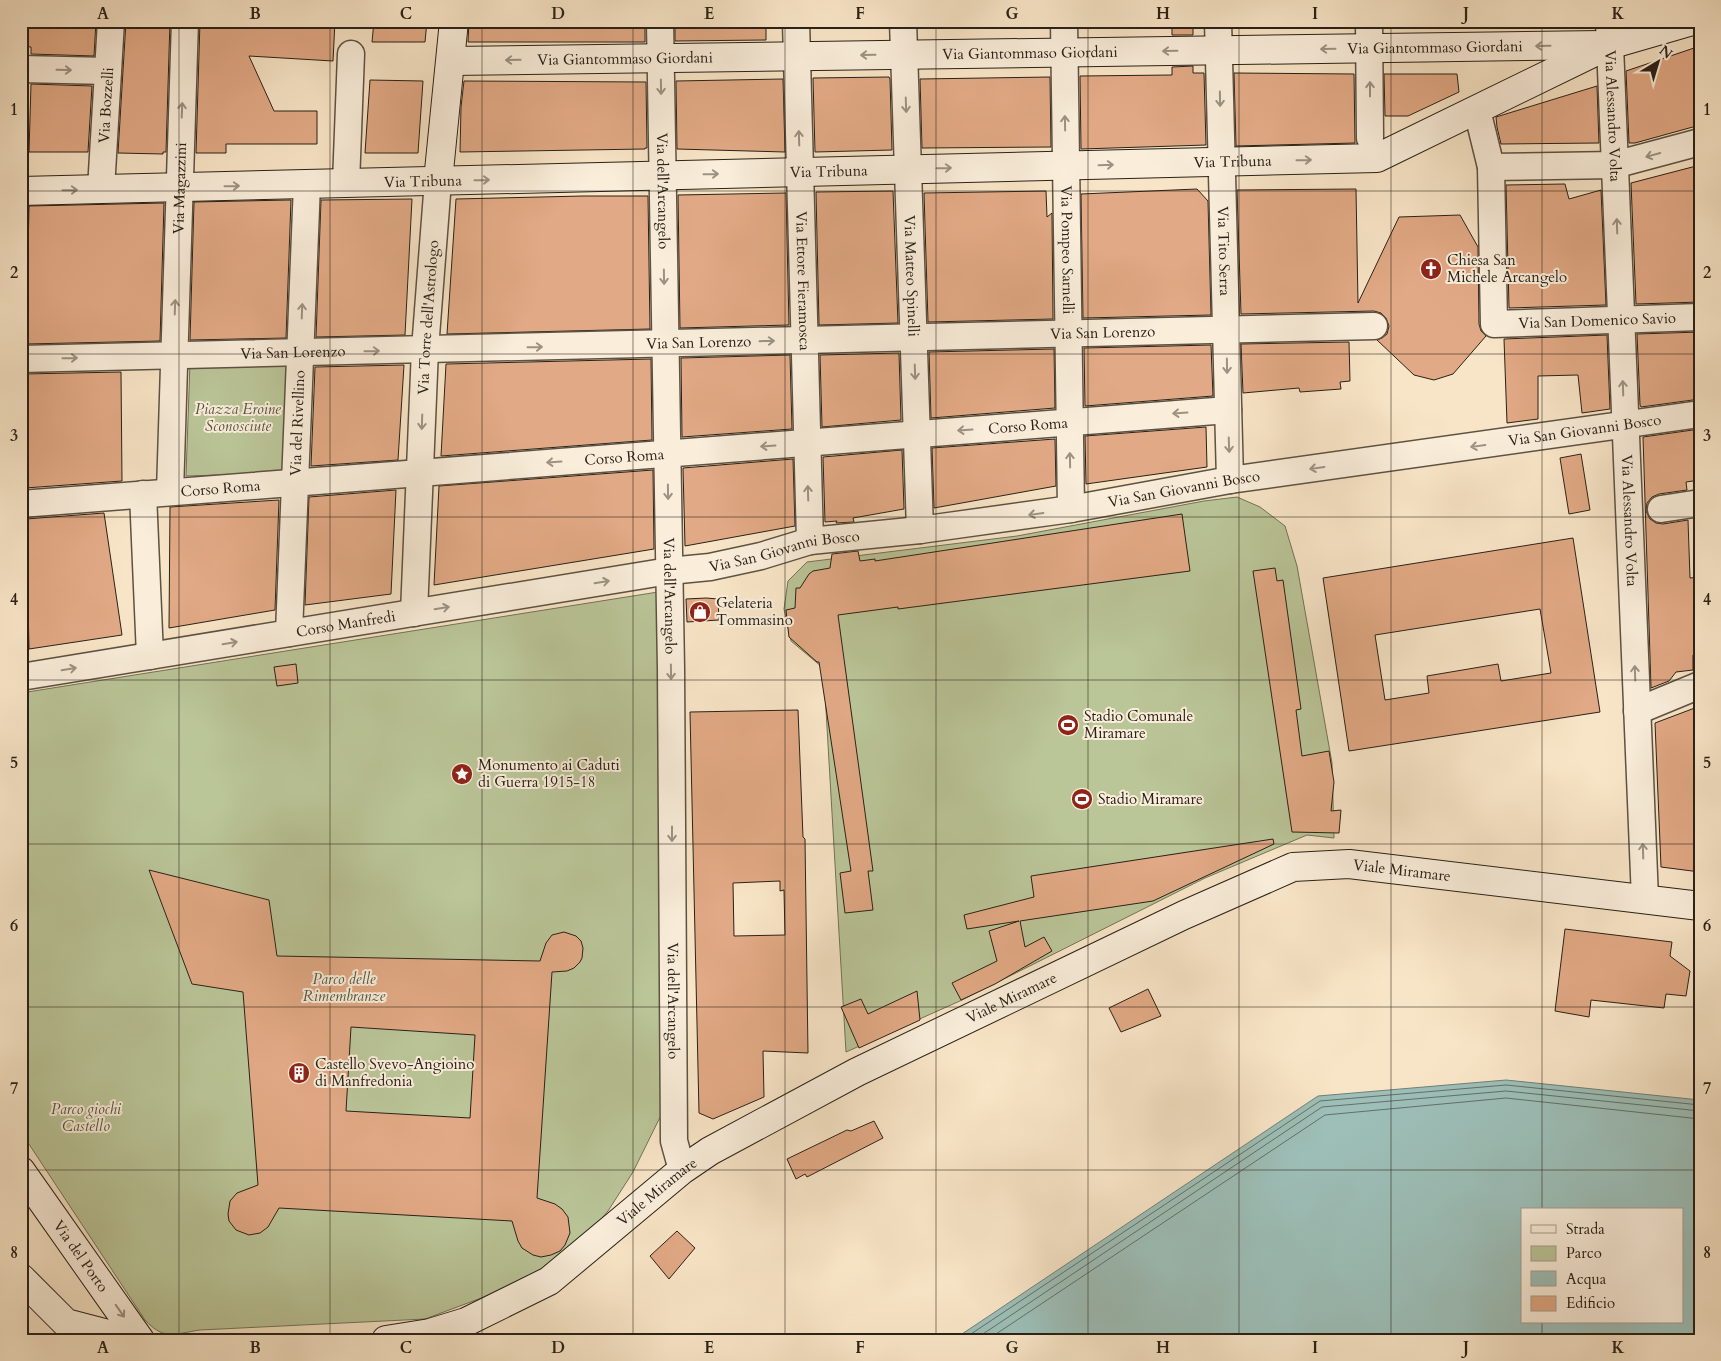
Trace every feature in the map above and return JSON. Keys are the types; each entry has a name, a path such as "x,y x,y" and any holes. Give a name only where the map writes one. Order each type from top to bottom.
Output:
{"main road":[{"name":"Via Torre dell'Astrologo","path":"438,181 454,21"},
{"path":"1609,33 1692,21"},
{"name":"Via Tribuna","path":"21,191 1377,158 1476,110 1609,33"},
{"name":"Via Giantommaso Giordani","path":"451,61 1370,48 1609,33"},
{"name":"Viale Miramare","path":"386,1340 430,1333 466,1322 550,1281 682,1170 710,1151 857,1072 1184,915 1293,866 1349,864 1700,906"},
{"name":"Via del Porto","path":"21,1171 140,1340"},
{"path":"21,1278 73,1331 131,1340"}],"street":[{"name":"Via Bozzelli","path":"101,189 111,21"},
{"name":"Via Magazzini","path":"170,492 185,21"},
{"name":"Via dell'Arcangelo","path":"660,21 669,572 674,1141 682,1170"},
{"name":"Via Ettore Fieramosca","path":"796,21 810,542"},
{"name":"Via Matteo Spinelli","path":"903,21 920,530"},
{"name":"Via Pompeo Sarnelli","path":"1064,21 1071,509"},
{"name":"Via Tito Serra","path":"1218,21 1230,480"},
{"path":"1370,21 1370,138"},
{"name":"Via Alessandro Volta","path":"1609,33 1645,899"},
{"path":"346,183 350,54"},
{"path":"21,69 108,71"},
{"path":"1476,110 1491,167 1614,165 1700,142"},
{"name":"Via San Domenico Savio","path":"1491,167 1494,324 1700,316"},
{"name":"Via Torre dell'Astrologo","path":"414,613 425,349 438,181"},
{"name":"Via del Rivellino","path":"289,633 307,184"},
{"name":"Via San Lorenzo","path":"21,359 1374,326"},
{"name":"Corso Roma","path":"21,504 1228,410"},
{"name":"Via San Giovanni Bosco","path":"669,572 710,567 810,542 920,530 1071,509 1230,480 1700,414"},
{"path":"143,494 150,656"},
{"path":"1661,509 1700,503"},
{"name":"Corso Manfredi","path":"21,677 669,572"},
{"path":"1637,711 1700,685"}],"green space":[{"name":"Piazza Eroine Sconosciute","path":"291,362 286,473 186,476 190,363"},
{"name":"Stadio Miramare","path":"1237,497 1260,507 1285,526 1297,566 1332,763 1334,838 1307,835 1205,878 962,1000 846,1052 822,667 791,641 784,609 788,581 807,562 1017,536 1204,501"},
{"name":"Parco delle Rimembranze","path":"658,592 670,1097 633,1172 608,1211 585,1238 552,1264 500,1291 425,1319 200,1330 176,1334 164,1333 152,1327 145,1320 21,1132 21,693"}],"water":[{"path":"1506,1080 1700,1100 1700,1340 953,1340 1318,1096"}],"building":[{"path":"21,21 96,21 94,56 31,54 31,47 21,46"},
{"path":"126,21 170,21 166,152 163,152 163,154 118,153"},
{"path":"200,21 335,21 333,61 249,56 274,111 317,111 317,144 226,144 226,153 196,153"},
{"path":"374,21 427,21 425,42 372,42"},
{"path":"469,21 645,21 645,42 468,42"},
{"path":"675,21 766,21 766,40 675,41"},
{"path":"1172,21 1193,21 1193,35 1172,35"},
{"path":"1700,46 1700,125 1629,143 1626,71"},
{"path":"1193,66 1193,73 1204,73 1206,145 1081,149 1080,76 1172,75 1172,67"},
{"path":"1234,73 1354,74 1355,143 1236,146"},
{"path":"1384,74 1457,74 1459,92 1408,116 1385,116"},
{"path":"889,77 892,150 815,152 813,78"},
{"path":"1050,77 1051,147 922,148 920,79"},
{"path":"783,79 785,152 677,149 676,81"},
{"path":"370,80 423,81 418,153 365,153"},
{"path":"464,81 646,82 647,148 460,152 461,107"},
{"path":"31,84 92,86 88,152 29,152"},
{"path":"1597,86 1599,143 1501,144 1496,117"},
{"path":"1700,165 1700,302 1636,304 1631,183"},
{"path":"1565,184 1569,199 1601,190 1606,305 1509,308 1506,185"},
{"path":"1197,189 1208,201 1211,315 1083,318 1081,194"},
{"path":"1356,189 1358,303 1399,217 1460,215 1478,247 1479,324 1481,331 1486,336 1453,374 1434,380 1414,375 1377,340 1387,334 1389,326 1386,318 1381,313 1374,311 1241,314 1237,190"},
{"path":"893,191 898,323 819,325 816,192"},
{"path":"1046,191 1047,217 1052,213 1053,319 928,322 924,193"},
{"path":"786,193 789,325 680,328 678,195"},
{"path":"648,196 650,329 447,334 456,199"},
{"path":"412,199 405,335 316,337 321,200"},
{"path":"291,200 286,338 190,340 194,202"},
{"path":"164,203 160,341 26,344 29,206"},
{"path":"1700,332 1700,399 1641,407 1637,334"},
{"path":"1607,335 1610,409 1582,413 1578,375 1538,376 1538,419 1507,423 1504,339"},
{"path":"1349,342 1350,381 1340,382 1341,389 1300,392 1299,388 1243,393 1241,344"},
{"path":"1211,345 1213,396 1085,406 1084,348"},
{"path":"1054,349 1055,408 931,418 929,352"},
{"path":"899,353 901,420 822,427 820,355"},
{"path":"790,355 792,429 682,437 681,358"},
{"path":"651,359 652,440 441,456 446,364"},
{"path":"404,365 398,460 311,466 315,367"},
{"path":"121,372 122,481 25,488 24,374"},
{"path":"1206,427 1207,467 1086,484 1085,436"},
{"path":"1700,429 1700,480 1686,482 1687,490 1659,494 1652,497 1647,503 1646,511 1650,519 1656,523 1663,524 1688,520 1690,578 1700,577 1700,655 1693,655 1693,670 1676,672 1669,681 1651,688 1643,437"},
{"path":"1055,439 1056,486 934,508 932,448"},
{"path":"902,450 904,509 853,518 854,522 825,522 823,457"},
{"path":"1581,454 1590,510 1569,514 1560,458"},
{"path":"793,459 795,526 685,546 683,468"},
{"path":"653,470 654,549 434,585 439,486"},
{"path":"396,490 391,594 305,605 309,497"},
{"path":"279,500 275,610 169,628 170,507"},
{"path":"104,513 122,635 29,649 26,519"},
{"path":"1182,514 1190,571 838,615 873,871 868,871 873,910 845,913 840,873 851,871 819,662 789,637 786,610 795,608 796,588 800,588 813,571 830,568 832,554 858,551 860,561 875,559 875,561"},
{"path":"1573,538 1600,712 1349,751 1323,578","holes":["1540,609 1551,673 1501,681 1498,664 1427,676 1429,693 1385,700 1375,635"]},
{"path":"1275,568 1277,581 1283,580 1301,709 1296,710 1302,756 1329,751 1334,782 1331,811 1341,810 1339,833 1292,832 1253,571"},
{"path":"686,599 718,599 719,620 687,622"},
{"path":"296,664 298,683 277,686 274,667"},
{"path":"1700,706 1700,872 1661,867 1655,723"},
{"path":"798,710 803,837 805,839 808,1053 763,1051 764,1097 713,1119 699,1113 690,712","holes":["780,881 780,891 784,890 785,935 734,936 733,883"]},
{"path":"1273,839 1274,844 1153,901 1020,921 1025,947 1044,937 1052,951 995,984 961,1000 952,983 997,961 989,931 1019,921 967,929 964,915 1034,897 1031,876"},
{"name":"Castello Svevo-Angioino di Manfredonia","path":"149,870 269,900 277,956 540,961 546,943 552,935 564,932 576,936 581,941 583,948 580,962 574,968 567,971 552,972 537,1198 555,1204 568,1217 570,1233 565,1245 560,1251 551,1255 541,1257 533,1255 522,1248 512,1221 279,1208 268,1227 260,1233 249,1235 236,1230 229,1221 230,1201 237,1193 258,1185 243,992 192,984","holes":["351,1027 475,1035 470,1118 346,1111"]},
{"path":"1565,929 1672,942 1670,956 1690,971 1686,996 1666,994 1664,1008 1591,1000 1589,1017 1555,1011"},
{"path":"1148,989 1161,1016 1121,1032 1109,1008"},
{"path":"917,991 920,1020 859,1048 841,1007 861,999 868,1014"},
{"path":"874,1121 883,1138 807,1177 805,1174 796,1179 787,1159 847,1130 851,1131"},
{"path":"677,1231 695,1248 669,1279 650,1256"}],"place":[{"name":"Chiesa San Michele Arcangelo","path":"1431,269"},
{"name":"Gelateria Tommasino","path":"700,612"},
{"name":"Stadio Comunale Miramare","path":"1068,725"},
{"name":"Monumento ai Caduti di Guerra 1915-18","path":"462,774"},
{"name":"Stadio Miramare","path":"1082,799"},
{"name":"Castello Svevo-Angioino di Manfredonia","path":"299,1073"}],"park label":[{"name":"Parco giochi Castello","path":"86,1118"}]}
